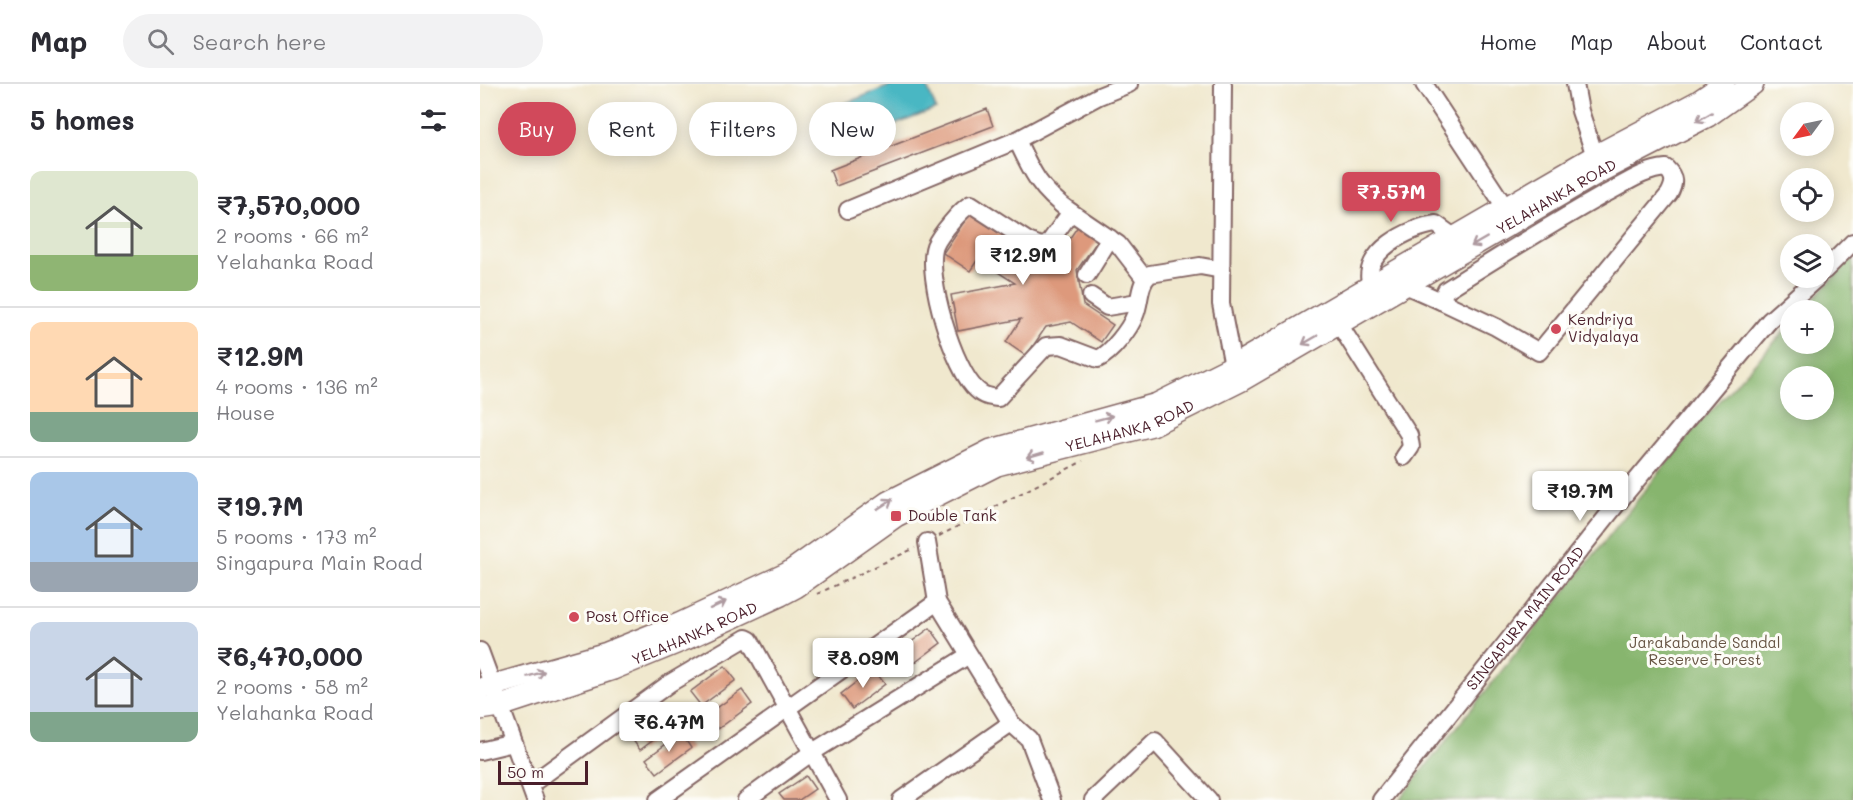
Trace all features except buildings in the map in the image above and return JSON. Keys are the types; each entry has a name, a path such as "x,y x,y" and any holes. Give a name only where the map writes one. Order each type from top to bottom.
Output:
{"main road":[{"name":"YELAHANKA ROAD","path":"488,698 679,624 788,573 888,501 991,450 1158,404 1238,373 1338,324 1405,285 1724,84"},
{"name":"YELAHANKA ROAD","path":"1238,373 1371,286 1505,207 1708,116 1753,84"}],"street":[{"path":"848,210 1017,140 1096,90 1129,84"},
{"path":"1223,84 1221,304 1238,373"},
{"path":"1424,84 1505,207"},
{"path":"1575,84 1597,164"},
{"path":"1017,140 1039,184 1053,199 1110,238 1127,254 1145,279"},
{"path":"1405,285 1496,327 1539,352 1669,194 1674,184 1672,174 1666,168 1654,169 1637,176 1563,217 1452,286 1446,290 1441,301"},
{"path":"1071,212 1055,237 1048,244 1041,246 1028,242 971,204 960,213 935,244 933,254 939,313 972,386 978,392 998,398 1046,346 1060,345 1098,359 1106,355 1130,324 1145,279 1150,274 1200,266 1222,270"},
{"path":"1087,275 1110,238"},
{"path":"1834,261 1853,242"},
{"name":"SINGAPURA MAIN ROAD","path":"1381,800 1587,540 1769,321 1806,288"},
{"path":"1092,296 1107,307 1138,302"},
{"path":"1338,324 1409,435 1411,447 1404,457"},
{"path":"927,542 937,602 1011,723 1029,739 1052,800"},
{"path":"658,800 937,602"},
{"path":"480,651 488,698 513,742 532,792 670,683 746,639 750,640 838,800"},
{"path":"746,800 811,753 969,655"},
{"path":"901,800 926,793 1011,723"},
{"path":"1093,800 1155,741 1209,800"},
{"path":"480,751 513,742"}],"path":[{"path":"811,596 927,542 1090,457"}],"green space":[{"name":"Jarakabande Sandal Reserve Forest","path":"1853,257 1853,800 1399,800 1694,429 1780,336 1780,354 1834,354 1834,300 1812,300 1824,288 1834,288 1834,277"}],"water":[{"path":"895,84 926,84 936,109 896,124 896,102 848,102"}],"place":[{"name":"Kendriya Vidyalaya","path":"1556,329"},
{"name":"Double Tank","path":"896,516"},
{"name":"Post Office","path":"574,617"}]}
